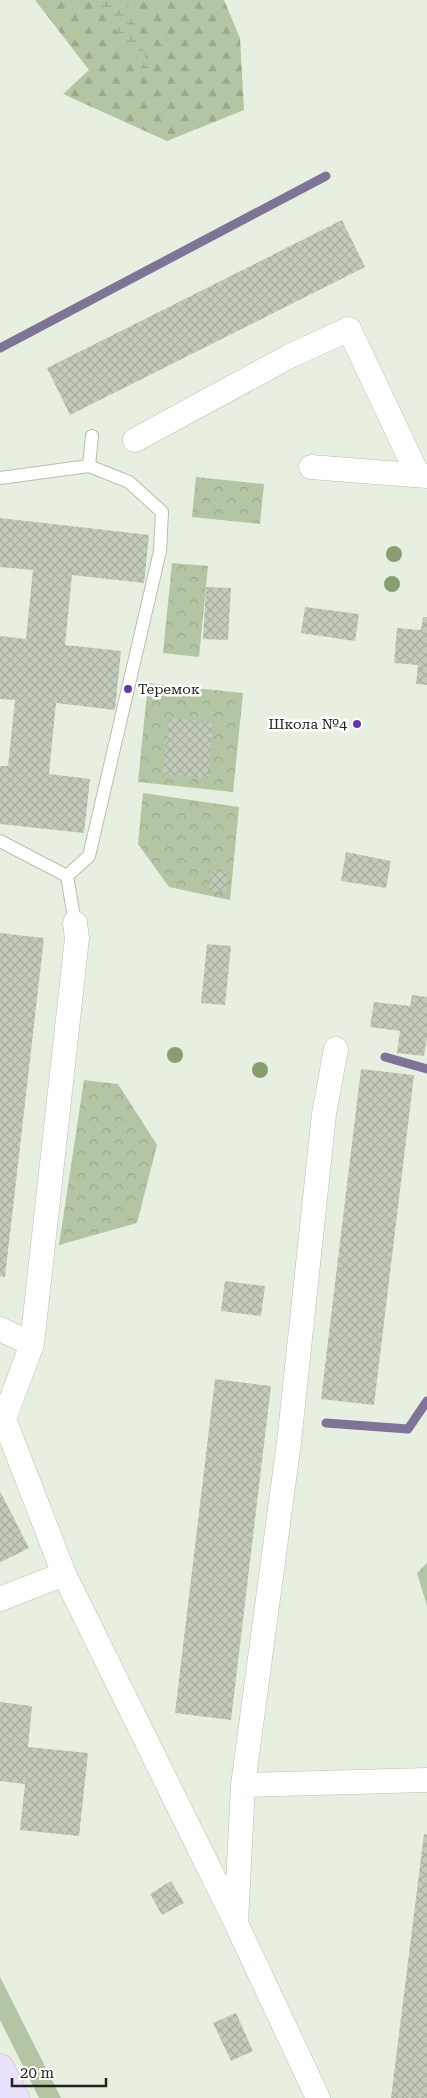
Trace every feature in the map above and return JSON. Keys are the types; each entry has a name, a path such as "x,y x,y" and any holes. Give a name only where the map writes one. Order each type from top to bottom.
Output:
{"street":[{"path":"135,440 290,356 349,329 422,476"},
{"path":"311,467 422,476"},
{"path":"75,923 77,938 32,1344 4,1419 64,1574 236,1923 318,2098"},
{"path":"236,1923 243,1786 289,1442 324,1114 336,1049"},
{"path":"0,1329 32,1344"},
{"path":"0,1599 64,1574"},
{"path":"243,1786 427,1780"}],"lane":[{"path":"89,466 92,436"},
{"path":"0,478 89,466 130,482 162,512 160,551 89,856 66,876"},
{"path":"0,841 66,876"},
{"path":"66,876 75,923"}],"green space":[{"path":"35,0 224,0 240,38 244,110 167,141 63,94 89,70"},
{"path":"95,0 127,0 156,89"},
{"path":"196,477 264,484 260,524 192,517"},
{"path":"172,563 208,566 199,657 163,653"},
{"path":"148,683 243,693 233,792 138,782"},
{"path":"143,793 239,807 230,900 169,887 138,844"},
{"path":"84,1080 118,1084 157,1145 137,1223 59,1245"},
{"path":"427,1563 427,1606 417,1573"},
{"path":"0,1977 61,2098 39,2098 0,2020"}],"building":[{"path":"342,220 365,267 70,415 47,368"},
{"path":"0,518 149,535 144,583 72,575 65,645 121,651 115,710 56,703 49,774 90,779 84,833 0,824 0,766 8,766 15,700 0,699 0,636 26,639 33,570 0,567"},
{"path":"206,587 231,588 228,640 203,639"},
{"path":"305,607 359,614 355,641 301,633"},
{"path":"423,617 427,617 427,685 416,684 418,665 394,663 397,628 421,630"},
{"path":"168,718 214,722 208,778 163,774"},
{"path":"346,852 391,861 386,888 341,881"},
{"path":"211,870 227,872 226,892 209,890"},
{"path":"0,933 44,938 5,1277 0,1276"},
{"path":"207,944 231,946 225,1005 201,1003"},
{"path":"412,995 427,997 427,1037 424,1056 397,1053 400,1031 370,1027 374,1002 410,1006"},
{"path":"361,1069 414,1075 374,1405 321,1399"},
{"path":"225,1281 265,1286 261,1316 221,1311"},
{"path":"215,1379 271,1386 231,1720 175,1713"},
{"path":"0,1491 29,1548 1,1562 0,1560"},
{"path":"0,1702 32,1706 28,1747 88,1753 79,1836 20,1830 25,1784 0,1781"},
{"path":"424,1834 427,1835 427,2098 391,2098"},
{"path":"171,1881 184,1903 162,1915 150,1894"},
{"path":"236,2013 253,2051 231,2061 213,2023"}],"waterway":[{"path":"0,348 326,176"},
{"path":"385,1057 427,1069"},
{"path":"326,1423 408,1429 427,1401"}],"place":[{"name":"Теремок","path":"128,689"},
{"name":"Школа №4","path":"357,724"}]}
